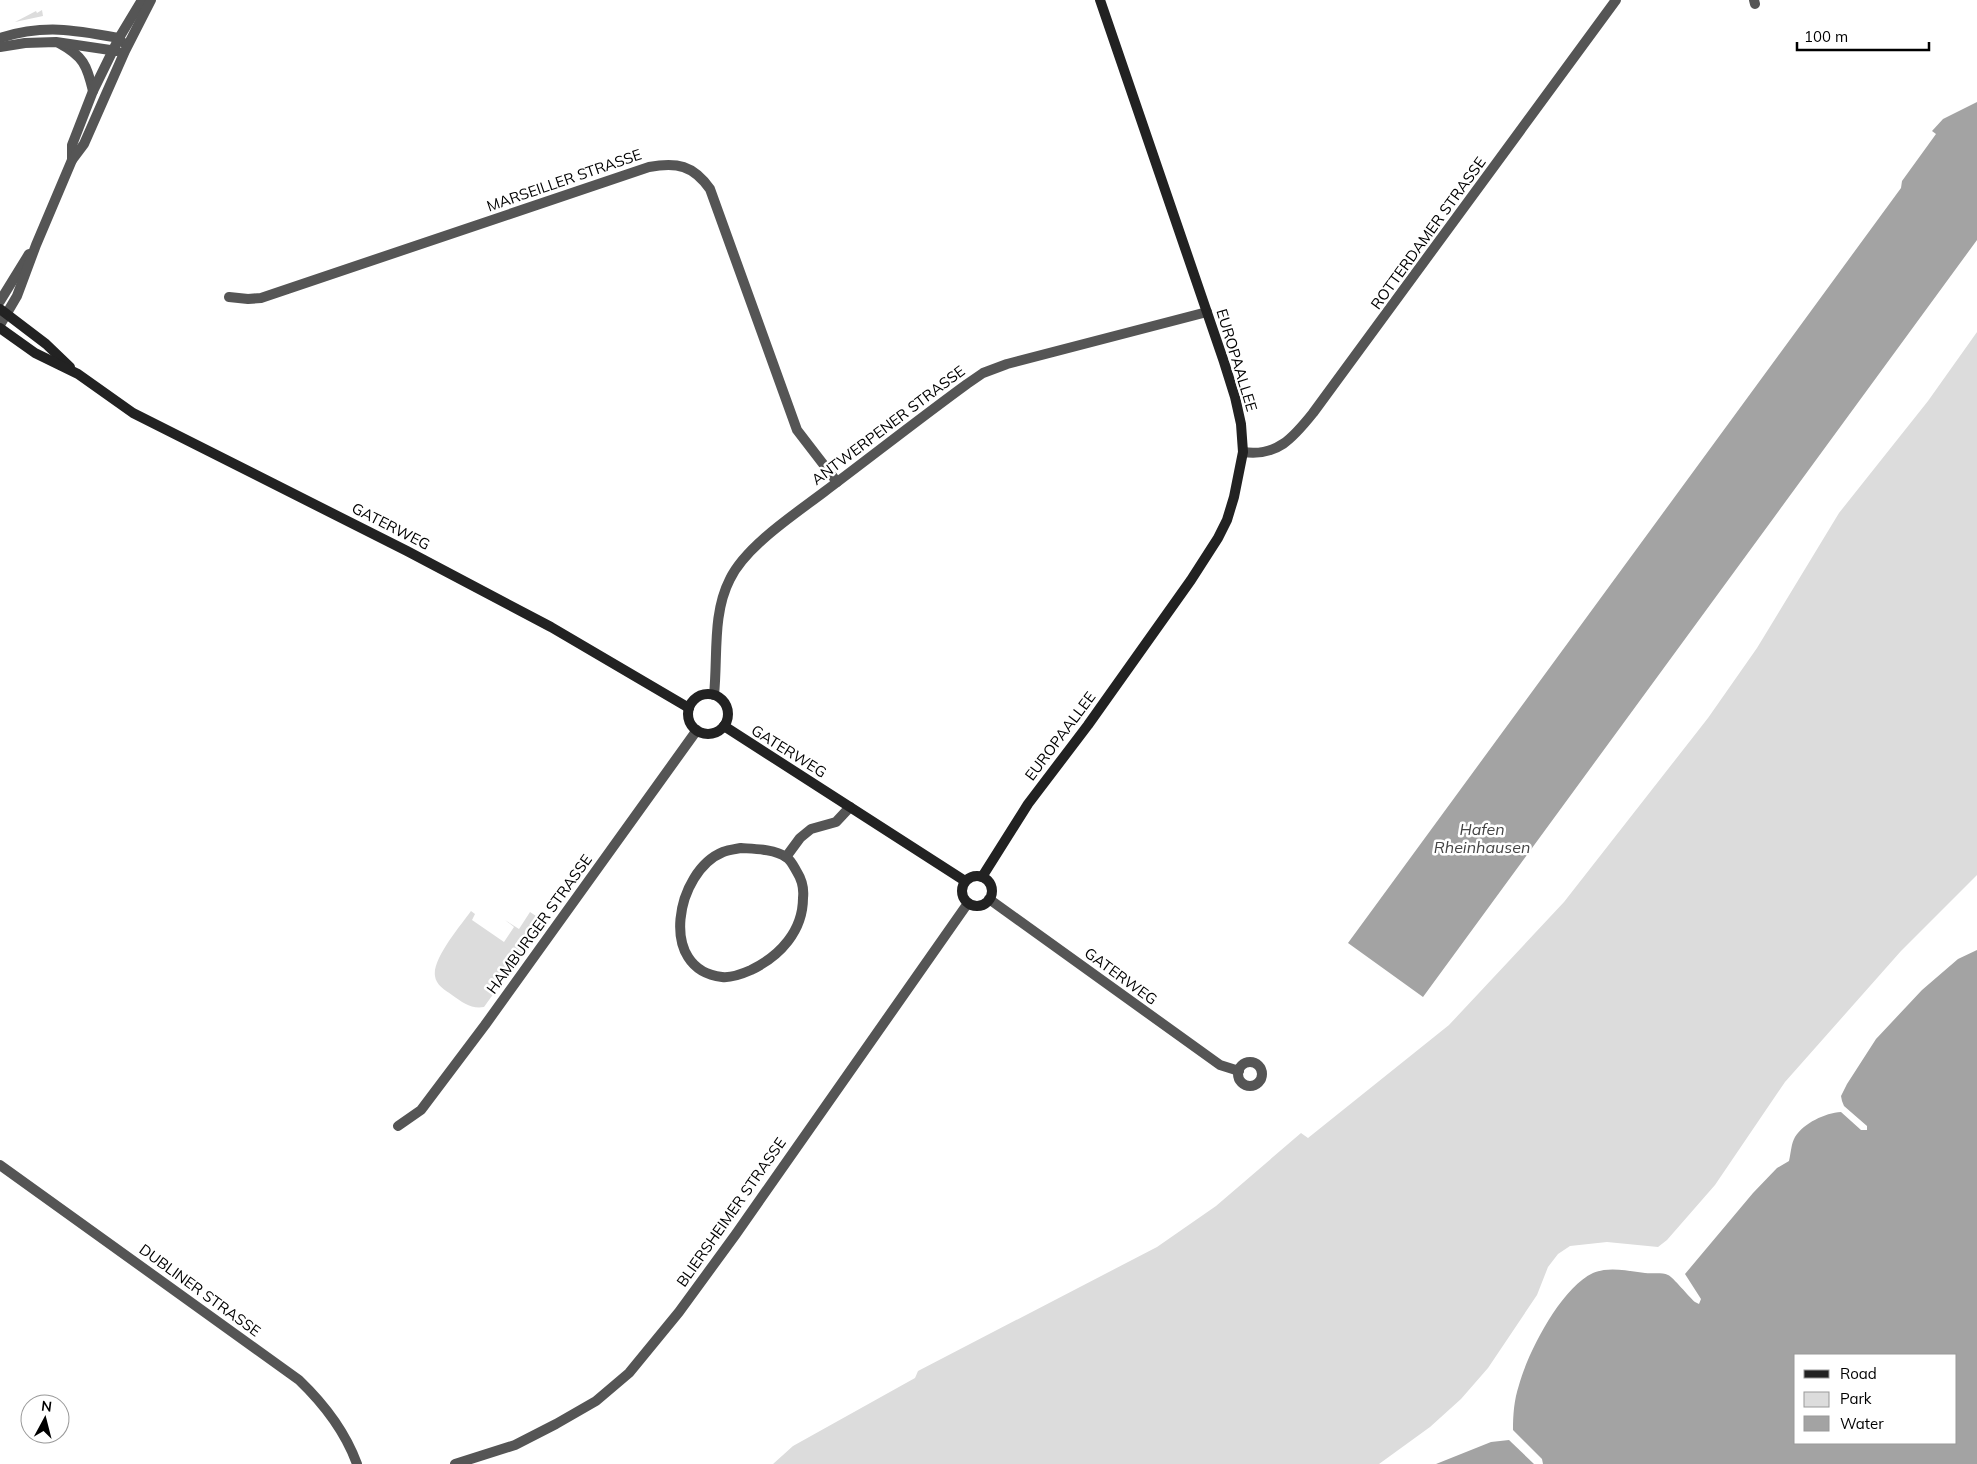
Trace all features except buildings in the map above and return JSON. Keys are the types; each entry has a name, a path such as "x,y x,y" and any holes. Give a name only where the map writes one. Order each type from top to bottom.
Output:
{"main road":[{"name":"EUROPAALLEE","path":"982,877 1028,804 1151,637 1218,538 1227,520 1234,497 1243,452 1241,424 1235,397 1100,0"},
{"name":"GATERWEG","path":"3,312 46,344 78,374 133,413 398,546 534,618 689,708"},
{"name":"GATERWEG","path":"0,326 36,353 78,374"},
{"path":"706,694 714,695 722,699 727,706 729,714 720,731 704,734 696,730 691,724 688,716 689,708 698,697 706,694"},
{"name":"GATERWEG","path":"724,726 965,881"},
{"path":"972,876 982,877 991,885 992,892 989,899 981,905 968,903 962,892 965,881 972,876"}],"street":[{"path":"72,160 72,145 94,91 112,51 142,0"},
{"path":"0,326 3,312 17,296 36,245 72,160 84,144 126,50 151,0"},
{"name":"ROTTERDAMER STRASSE","path":"1243,452 1255,454 1267,452 1284,445 1298,431 1481,186 1616,0"},
{"path":"0,38 32,30 53,28 119,38 126,50"},
{"path":"0,47 26,43 56,42 75,43 112,51 126,50"},
{"path":"56,42 76,53 84,62 89,71 94,91"},
{"name":"MARSEILLER STRASSE","path":"229,297 261,298 649,167 663,164 677,164 687,167 703,179 710,189 797,430 837,482"},
{"path":"0,301 27,256 36,245"},
{"name":"ANTWERPENER STRASSE","path":"714,695 718,622 722,598 736,568 745,556 782,524 983,373 1006,364 1207,312"},
{"name":"HAMBURGER STRASSE","path":"398,1126 421,1110 485,1025 696,730"},
{"path":"786,857 800,838 811,830 836,822 843,817 850,807"},
{"path":"741,848 758,849 786,857 800,876 804,892 803,910 800,923 792,937 778,953 760,966 742,974 724,978 706,974 692,964 684,951 680,928 682,908 689,887 706,864 722,852 741,848"},
{"name":"GATERWEG","path":"989,899 1220,1065 1239,1071"},
{"name":"BLIERSHEIMER STRASSE","path":"455,1464 515,1445 532,1437 596,1401 629,1373 679,1312 736,1234 968,903"},
{"name":"DUBLINER STRASSE","path":"0,1165 299,1380 313,1393 341,1429 357,1464"}],"green space":[{"path":"42,10 43,16 15,22 36,11 37,13"},
{"path":"1977,332 1977,875 1901,951 1785,1082 1715,1185 1667,1240 1658,1247 1607,1242 1570,1246 1558,1254 1548,1267 1537,1295 1488,1368 1461,1399 1430,1427 1379,1464 773,1464 793,1446 915,1378 918,1371 1157,1247 1216,1206 1301,1133 1308,1138 1449,1025 1564,902 1708,718 1757,648 1839,513 1928,401"},
{"path":"471,911 475,914 472,920 504,942 514,927 505,920 519,929 530,912 545,922 484,1007 467,1005 460,1001 441,987 435,976 435,969 442,952"}],"water":[{"name":"Hafen Rheinhausen","path":"1977,102 1977,240 1423,997 1348,943 1901,188 1902,181 1936,134 1932,131 1943,119"},
{"path":"1977,950 1977,1464 1543,1464 1542,1459 1513,1430 1515,1402 1523,1371 1538,1339 1547,1322 1569,1292 1581,1281 1599,1271 1619,1270 1663,1274 1668,1275 1699,1304 1701,1299 1685,1274 1753,1193 1777,1168 1789,1161 1795,1137 1799,1132 1815,1120 1828,1114 1841,1112 1861,1130 1867,1130 1867,1126 1844,1106 1841,1096 1876,1039 1922,990 1958,959"},
{"path":"1509,1440 1534,1464 1436,1464 1491,1442"}]}
